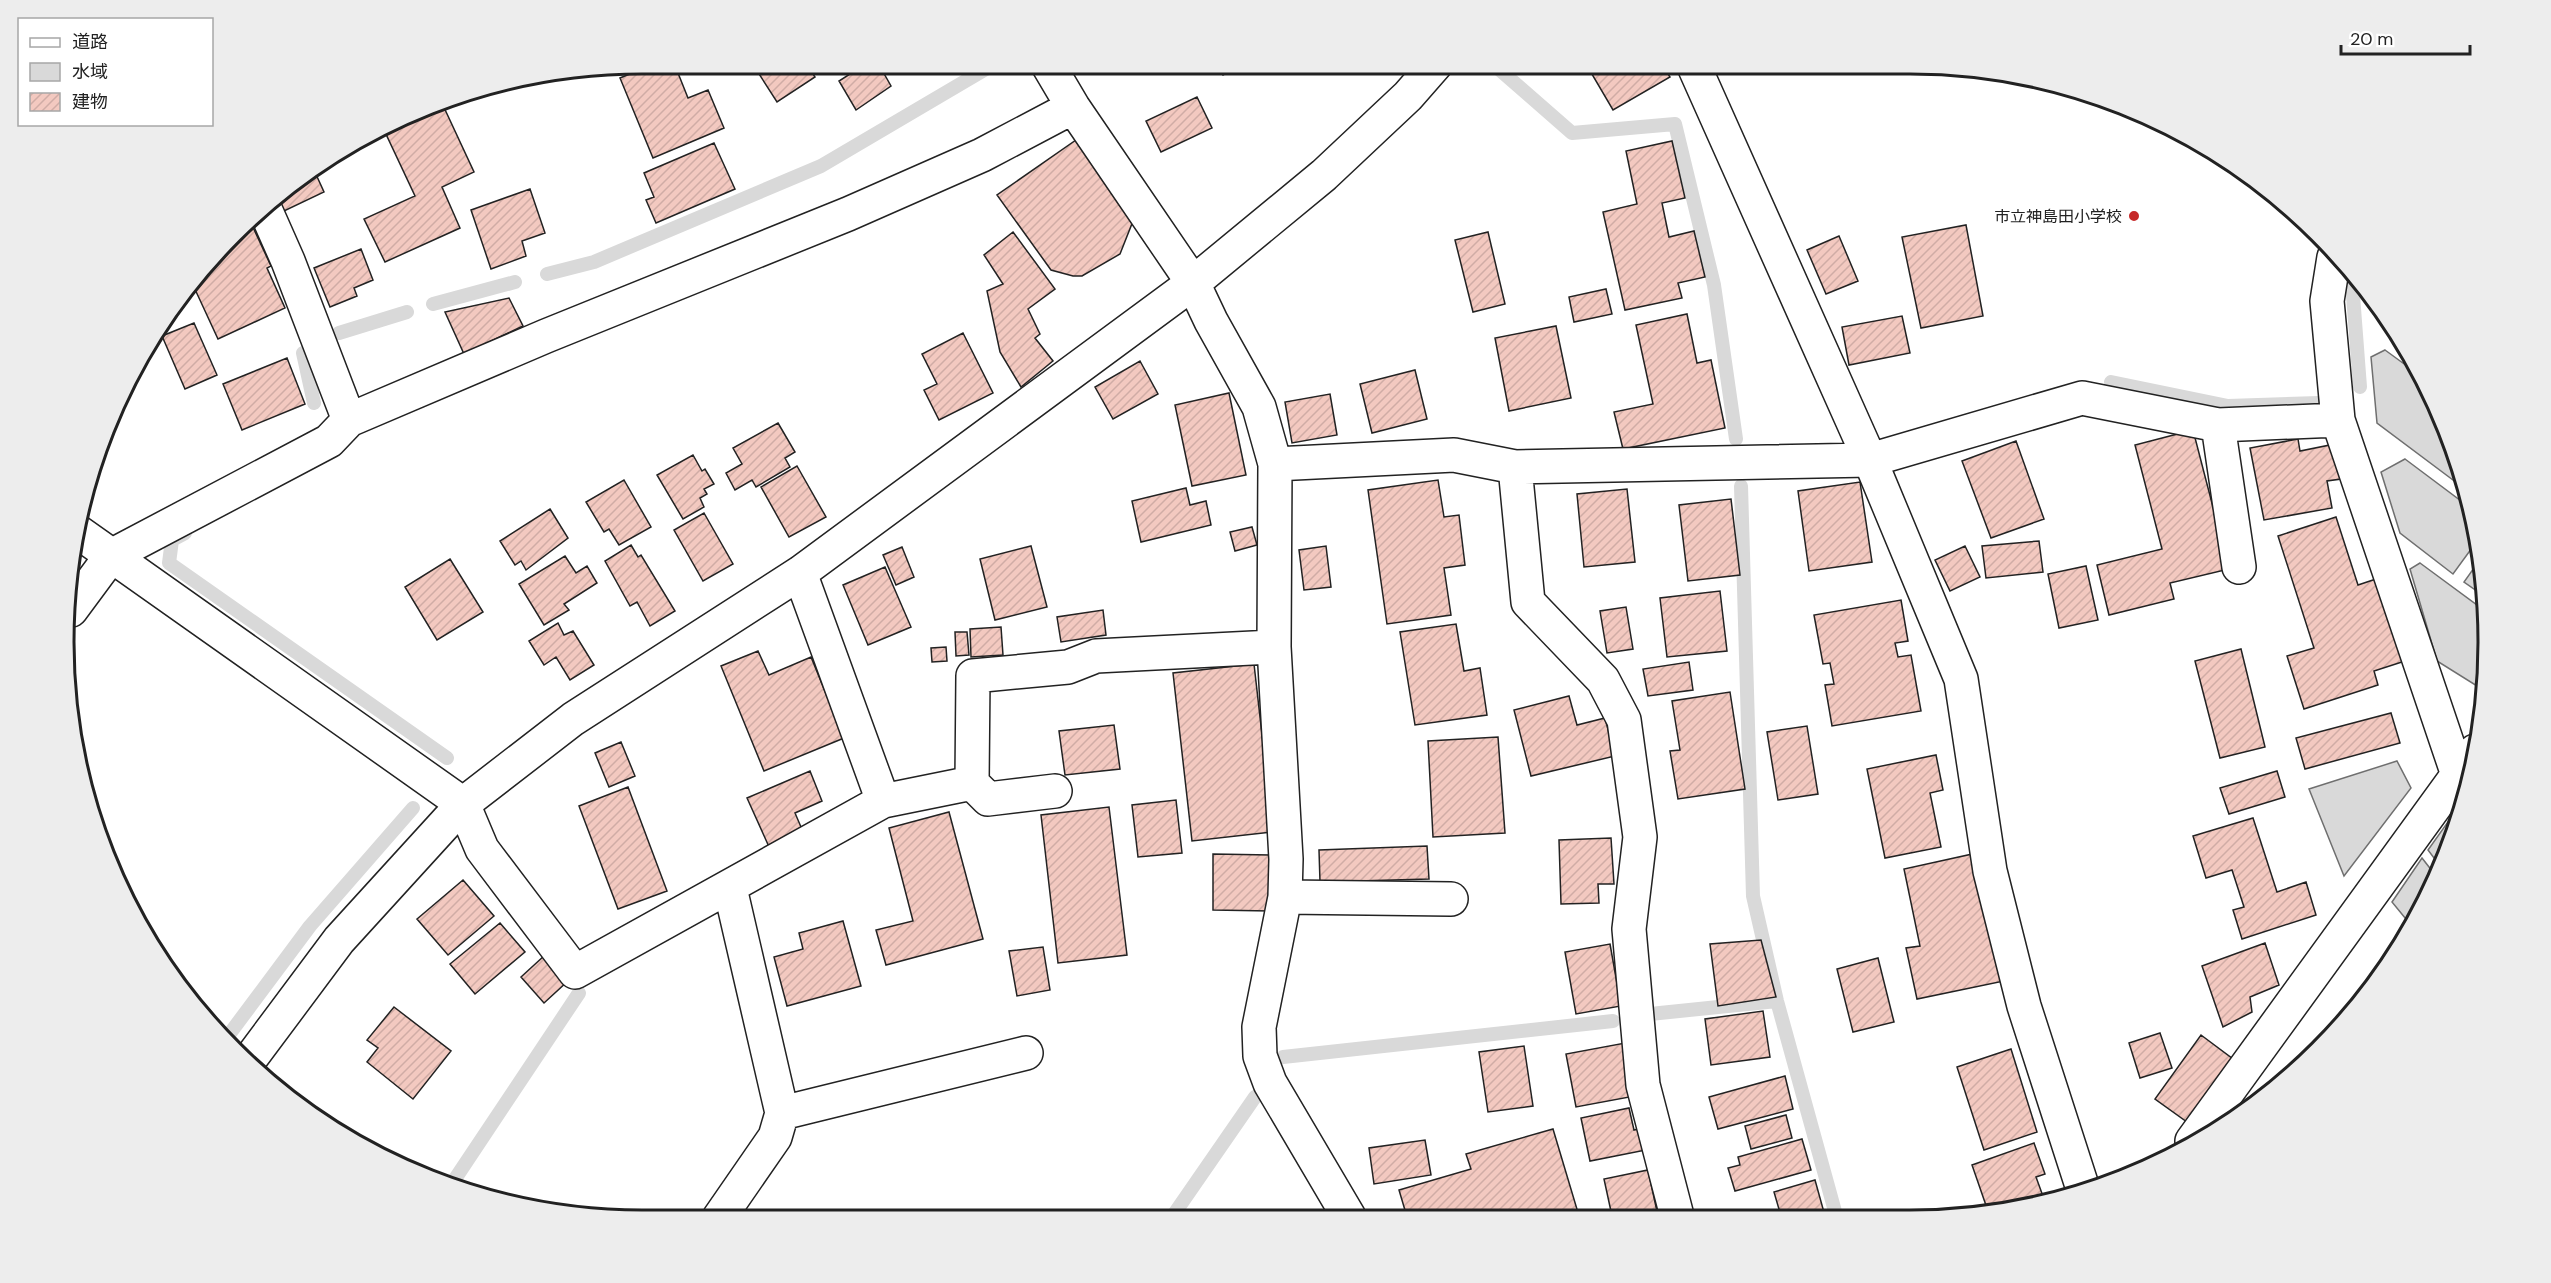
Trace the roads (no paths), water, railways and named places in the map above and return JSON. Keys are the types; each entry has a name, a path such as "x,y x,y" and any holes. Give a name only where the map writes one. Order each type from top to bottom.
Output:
{"street":[{"path":"1054,74 1073,107 1193,283 1211,321 1259,407 1275,464 1274,647 1286,859 1286,897 1259,1027 1260,1056 1270,1083 1345,1210"},
{"path":"253,1055 339,940 464,804 573,719 800,573 1193,283 1324,176 1408,96 1427,74"},
{"path":"1697,74 1870,460 1961,679 1990,871 2024,1006 2081,1182"},
{"path":"75,605 111,555 329,441 349,420 546,336 848,214 982,154 1073,107"},
{"path":"267,214 349,420"},
{"path":"2333,263 2327,301 2338,420 2464,764"},
{"path":"1275,464 1454,455 1515,466 1870,460 2082,398 2218,424 2338,420"},
{"path":"2218,424 2239,567"},
{"path":"1515,466 1528,602 1603,680 1624,720 1640,837 1629,929 1643,1085 1675,1210"},
{"path":"83,536 464,804 482,849 575,972 883,801 972,783"},
{"path":"800,573 883,801"},
{"path":"1055,791 988,799 972,783 973,676 1068,668 1096,656 1274,647"},
{"path":"2201,1129 2460,782"},
{"path":"725,1210 775,1137 782,1113 730,888"},
{"path":"1286,897 1451,899"},
{"path":"782,1113 1026,1053"}],"water":[{"path":"2385,350 2405,364 2434,424 2454,481 2377,423 2371,357"},
{"path":"2405,459 2459,500 2470,550 2453,574 2400,533 2381,472"},
{"path":"2420,563 2476,604 2478,642 2476,685 2437,661 2410,569"},
{"path":"2473,569 2475,590 2464,582"},
{"path":"2397,761 2411,788 2344,876 2309,789"},
{"path":"2447,823 2434,858 2428,850"},
{"path":"2422,858 2430,868 2405,918 2392,902"}],"waterway":[{"path":"547,274 594,262 821,166 977,74"},
{"path":"1504,74 1572,133 1675,124 1714,285 1736,439"},
{"path":"433,304 515,282"},
{"path":"2352,286 2360,387"},
{"path":"339,333 407,312"},
{"path":"303,353 314,403"},
{"path":"2111,382 2228,406 2319,403"},
{"path":"1741,486 1753,896 1777,1001 1835,1210"},
{"path":"185,533 172,540 169,563 447,758"},
{"path":"230,1033 310,926 413,808"},
{"path":"456,1178 579,993"},
{"path":"1650,1014 1777,1001"},
{"path":"1283,1057 1613,1021"},
{"path":"1177,1210 1255,1097"}],"place":[{"name":"市立神島田小学校","path":"2134,216"}]}
